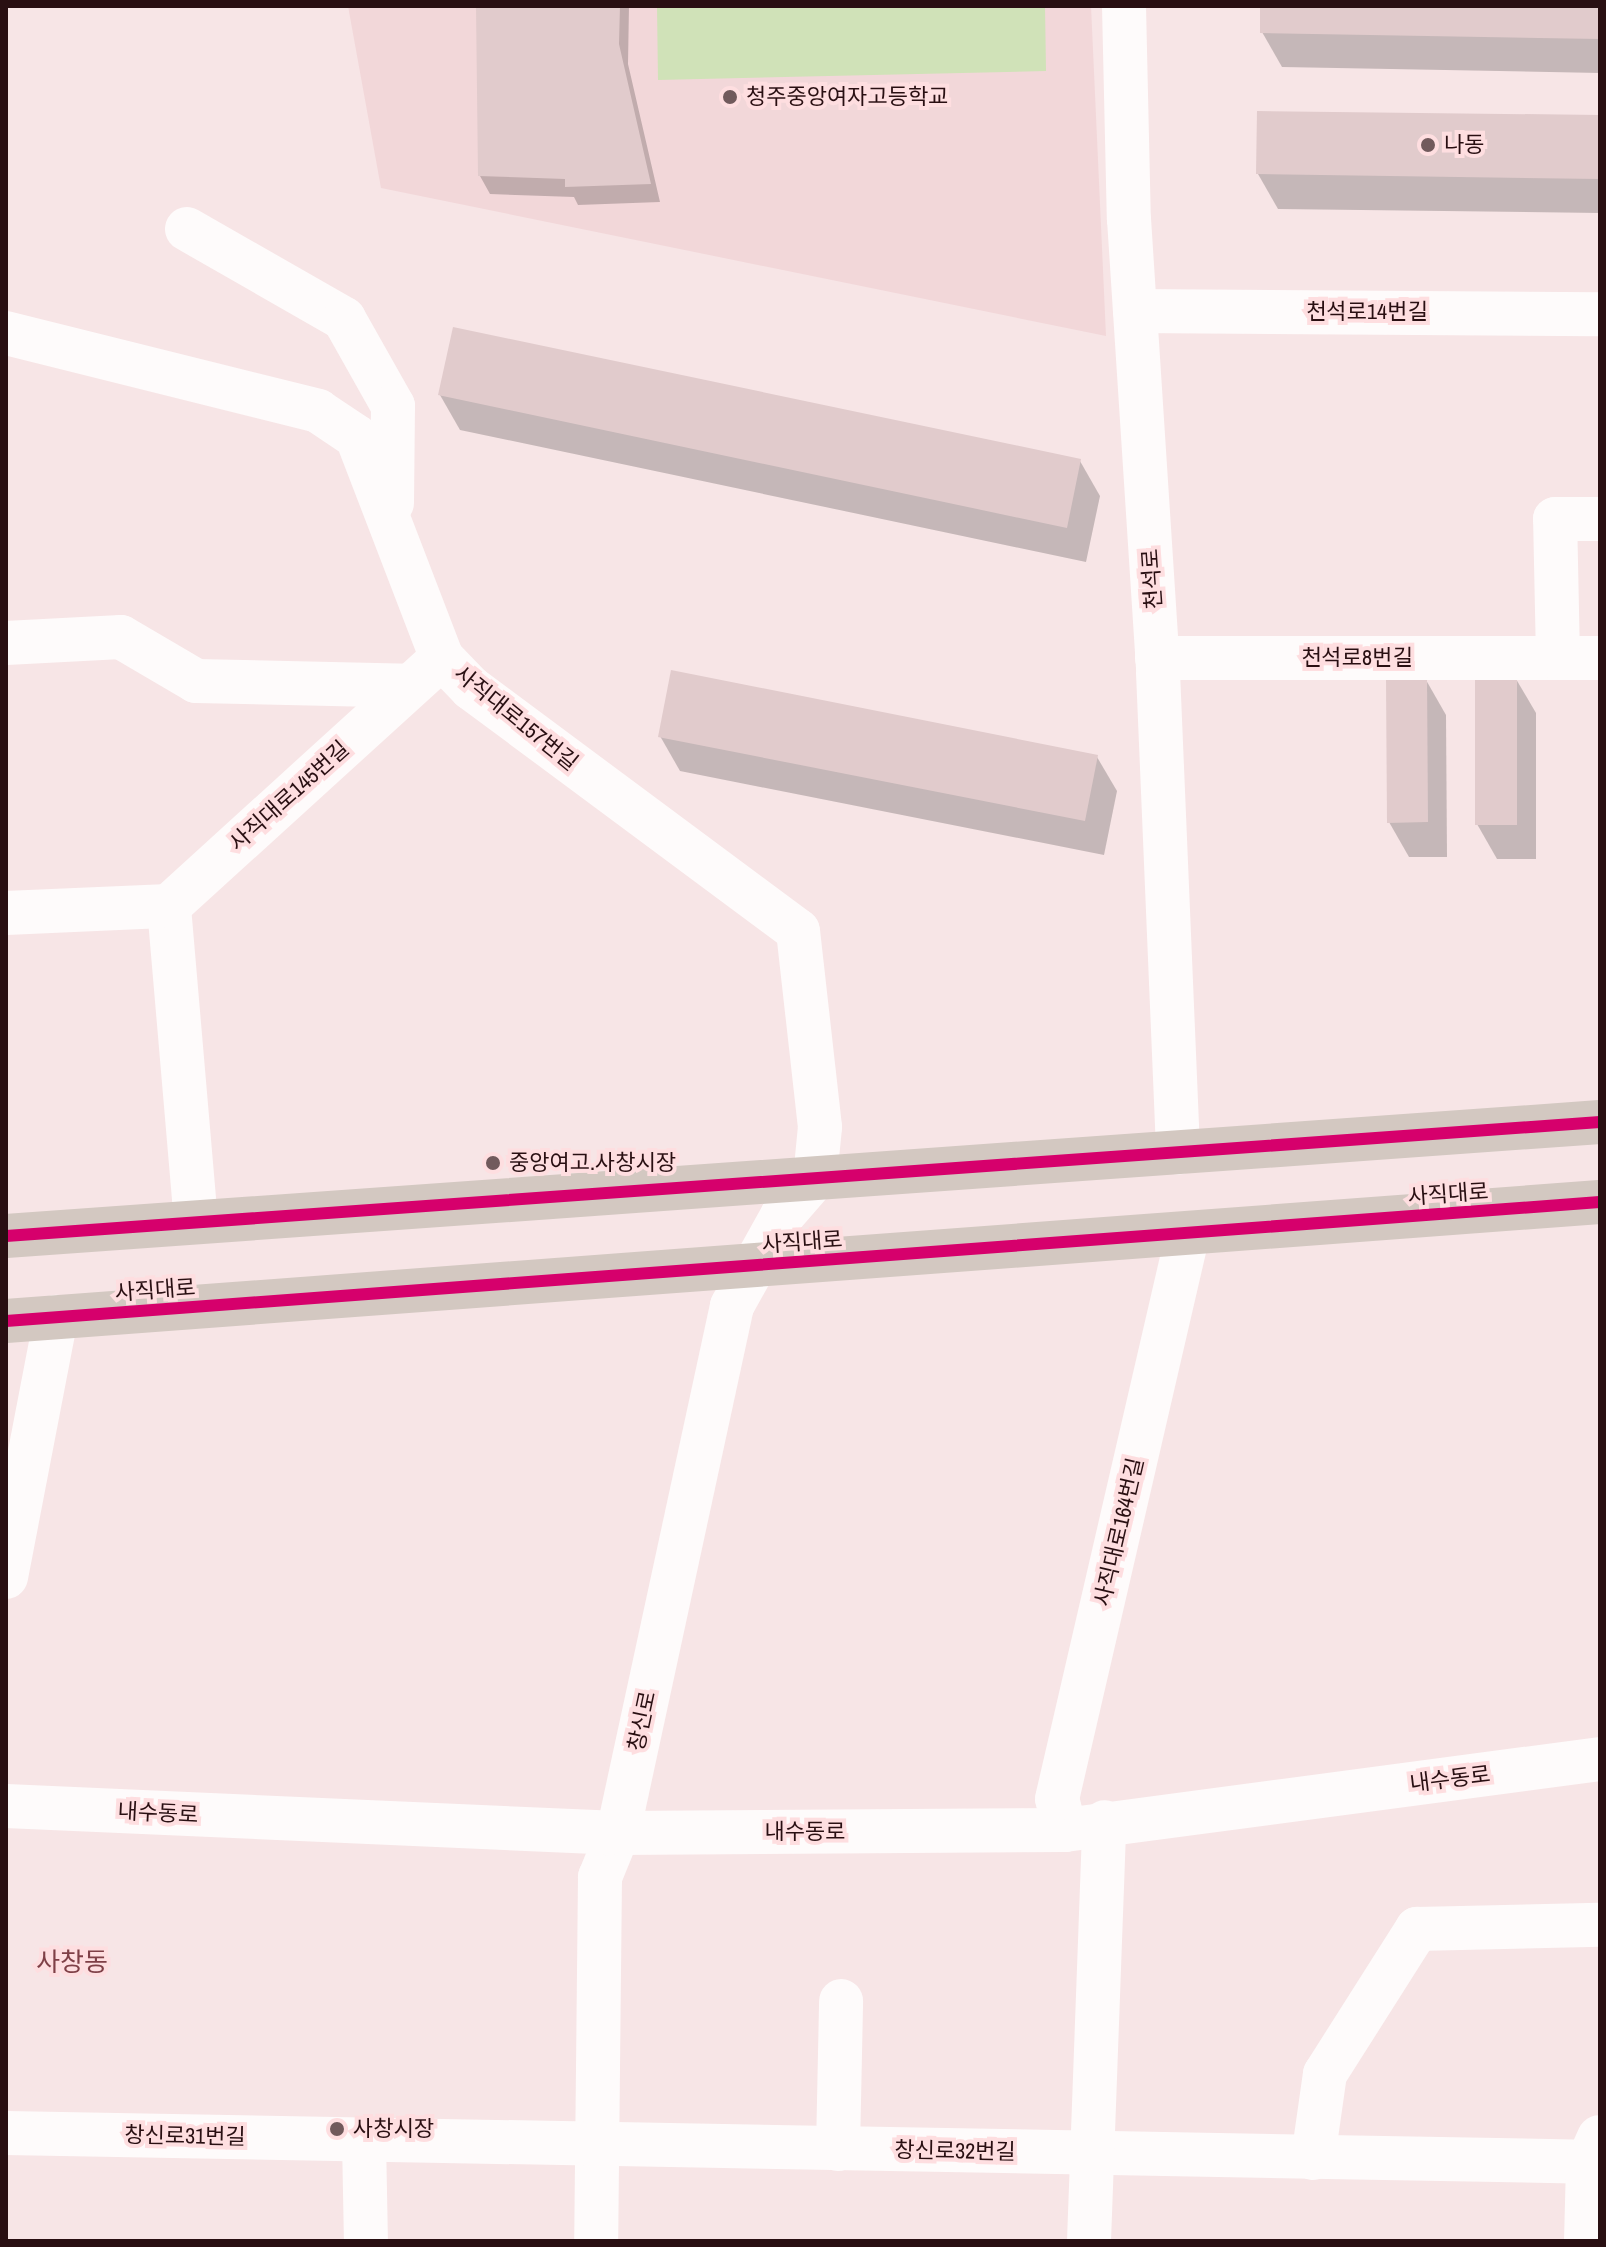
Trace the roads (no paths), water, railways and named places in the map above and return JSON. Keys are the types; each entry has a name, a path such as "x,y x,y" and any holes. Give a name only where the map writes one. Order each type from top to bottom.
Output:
{"main road":[{"path":"6,1236 1600,1122"},
{"name":"사직대로","path":"6,1321 1600,1202"}],"street":[{"name":"천석로","path":"1124,6 1135,311 1157,658 1178,1153"},
{"path":"187,229 344,319 393,406 392,531"},
{"name":"천석로14번길","path":"1135,311 1600,314"},
{"name":"사직대로157번길","path":"6,333 318,411 357,437 442,658 471,688 798,931 820,1127 815,1178"},
{"name":"천석로8번길","path":"1157,658 1579,658 1555,519 1600,519"},
{"path":"6,643 121,637 196,681 409,686"},
{"name":"사직대로145번길","path":"169,906 442,658"},
{"path":"6,913 169,906 196,1222"},
{"name":"창신로","path":"596,2241 600,1877 618,1833 732,1306 782,1216 815,1178"},
{"name":"사직대로164번길","path":"1089,2241 1092,2154 1084,1826 1057,1799 1188,1233"},
{"path":"6,1577 56,1317"},
{"name":"내수동로","path":"6,1806 618,1833 1084,1826 1600,1759"},
{"path":"1313,2158 1325,2074 1417,1929 1600,1925"},
{"path":"838,2149 841,2001"},
{"name":"창신로31번길","path":"6,2133 598,2144"},
{"path":"364,2140 366,2241"},
{"name":"창신로32번길","path":"598,2144 1313,2158 1596,2153"},
{"path":"1586,2241 1596,2153"}],"place":[{"name":"청주중앙여자고등학교","path":"730,97"},
{"name":"나동","path":"1428,145"},
{"name":"중앙여고.사창시장","path":"493,1163"},
{"name":"사창시장","path":"337,2129"}],"district":[{"name":"사창동","path":"72,1962"}]}
